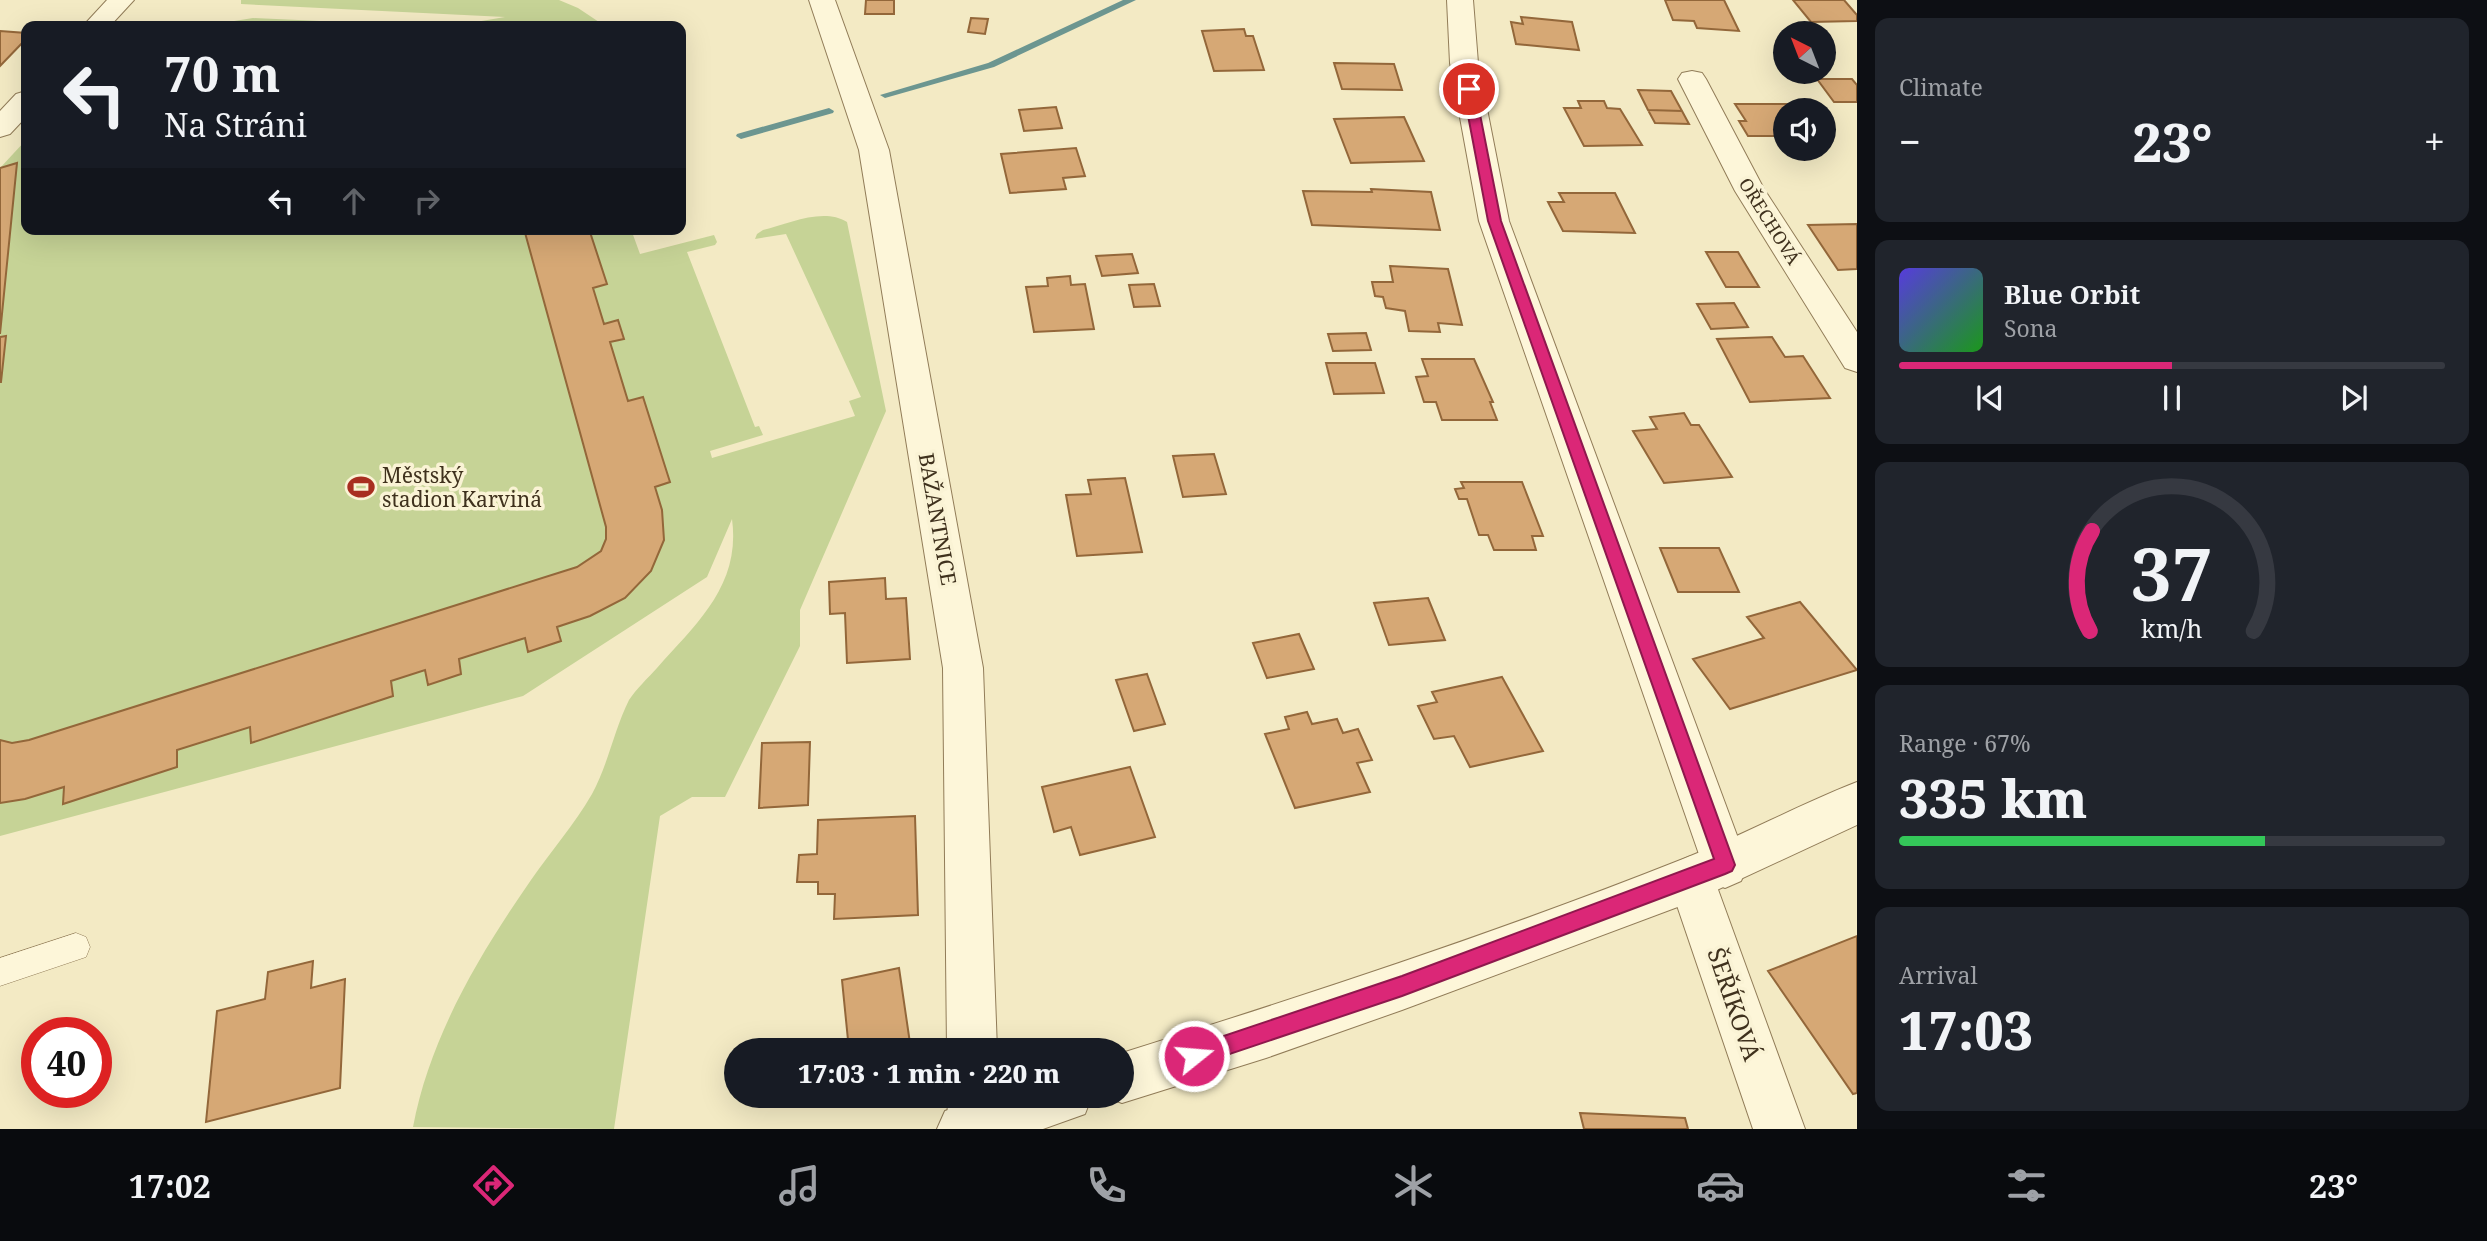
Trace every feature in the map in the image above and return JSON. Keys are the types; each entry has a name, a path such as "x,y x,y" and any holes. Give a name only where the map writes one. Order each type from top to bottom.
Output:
{"street":[{"path":"101,21 121,0"},
{"name":"BAŽANTNICE","path":"822,0 874,150 963,668 972,1038"},
{"name":"ŠEŘÍKOVÁ","path":"1460,0 1464,63 1494,221 1708,872 1779,1129"},
{"name":"OŘECHOVÁ","path":"1692,79 1749,191 1857,359"},
{"path":"0,128 21,105"},
{"path":"1134,1074 1266,1033 1389,990 1708,872 1857,803"},
{"path":"970,1120 1018,1108"}],"lane":[{"path":"0,972 76,947"}],"green space":[{"path":"241,0 559,0 598,21 481,21 505,17 241,4"},
{"path":"253,18 320,21 234,21"},
{"name":"Městský stadion Karviná","path":"21,145 21,235 633,235 640,254 714,235 717,242 715,245 687,252 755,427 759,426 763,435 710,451 712,458 855,416 849,401 861,397 786,234 755,239 763,230 805,218 827,216 847,222 886,411 800,610 800,646 725,797 692,797 660,816 614,1129 413,1127 431,1061 475,967 512,908 592,794 629,700 701,618 723,583 730,564 733,543 732,519 707,577 523,696 0,836 0,168"}],"building":[{"path":"866,0 894,0 894,14 865,14"},
{"path":"1665,0 1724,0 1739,31 1697,28 1694,21 1673,20"},
{"path":"1793,0 1844,0 1857,15 1857,21 1810,21"},
{"path":"1521,17 1572,22 1579,50 1516,44 1511,22 1523,24"},
{"path":"971,18 988,19 985,34 968,32"},
{"path":"1244,29 1246,36 1253,36 1264,70 1214,71 1202,31"},
{"path":"0,31 21,33 21,44 0,66"},
{"path":"1334,63 1394,64 1402,90 1342,89"},
{"path":"1836,79 1852,79 1857,85 1857,102 1836,102 1836,98 1831,98 1821,84 1836,84"},
{"path":"1638,90 1671,91 1682,111 1648,110"},
{"path":"1578,101 1604,101 1607,108 1620,109 1642,145 1584,146 1564,108 1581,108"},
{"path":"1735,104 1773,104 1773,136 1748,136 1739,121 1746,121"},
{"path":"1056,107 1062,128 1024,131 1019,110"},
{"path":"1648,110 1682,111 1689,124 1655,123"},
{"path":"1404,117 1424,161 1351,163 1334,119"},
{"path":"1076,148 1085,176 1063,178 1066,189 1010,193 1001,154"},
{"path":"17,163 0,334 0,168"},
{"path":"1371,189 1431,192 1440,230 1312,225 1303,191 1372,192"},
{"path":"1559,193 1615,193 1635,233 1563,231 1548,202 1564,202"},
{"path":"1857,224 1857,269 1838,270 1808,225"},
{"path":"526,235 591,235 607,284 593,288 604,324 618,320 624,339 610,342 628,401 643,397 670,482 655,487 662,510 664,540 651,571 625,598 590,616 557,627 561,641 528,652 525,638 459,659 461,674 428,685 425,670 391,681 393,696 251,743 250,727 177,750 177,767 63,804 64,787 25,799 0,803 0,740 12,743 29,740 577,567 601,551 606,539 606,527"},
{"path":"1706,252 1738,252 1759,287 1726,287"},
{"path":"1132,254 1138,273 1102,276 1096,256"},
{"path":"1390,266 1448,269 1462,325 1438,323 1440,332 1409,331 1405,311 1386,308 1383,297 1375,296 1372,282 1393,282"},
{"path":"1070,276 1071,285 1085,284 1094,329 1034,332 1026,287 1048,286 1047,278"},
{"path":"1154,284 1160,306 1134,307 1129,285"},
{"path":"1734,303 1748,327 1711,329 1697,304"},
{"path":"1366,333 1371,350 1333,351 1328,334"},
{"path":"6,336 1,382 0,382 0,337"},
{"path":"1772,337 1785,357 1803,356 1830,398 1750,402 1717,339"},
{"path":"1422,359 1474,359 1493,402 1490,402 1497,420 1442,420 1436,402 1424,402 1416,377 1428,376"},
{"path":"1326,363 1375,363 1384,393 1334,394"},
{"path":"1684,413 1691,425 1699,425 1732,477 1664,483 1633,431 1657,429 1650,417"},
{"path":"1214,454 1226,494 1183,497 1173,456"},
{"path":"1125,478 1142,552 1077,556 1066,495 1091,494 1088,480"},
{"path":"1461,482 1522,482 1543,536 1532,536 1536,550 1494,550 1488,535 1479,535 1467,499 1459,499 1455,489 1464,488"},
{"path":"1660,548 1719,548 1739,592 1678,592"},
{"path":"885,578 886,599 906,598 910,659 847,663 845,613 830,614 829,582"},
{"path":"1428,598 1445,640 1389,645 1374,603"},
{"path":"1800,602 1857,670 1730,709 1693,659 1764,638 1747,617"},
{"path":"1299,634 1314,669 1267,678 1253,643"},
{"path":"1147,674 1165,724 1134,731 1116,680"},
{"path":"1502,677 1543,751 1470,767 1454,736 1434,739 1418,706 1437,702 1432,692"},
{"path":"1307,712 1312,724 1337,719 1343,733 1358,729 1372,760 1357,763 1370,792 1295,808 1265,734 1289,729 1285,717"},
{"path":"810,742 808,805 759,808 762,743"},
{"path":"1130,767 1155,837 1080,855 1071,827 1054,832 1042,787"},
{"path":"915,816 918,915 834,919 835,894 818,894 818,882 797,882 799,855 817,854 818,820"},
{"path":"1857,936 1857,1093 1853,1094 1768,971"},
{"path":"313,961 311,988 345,979 340,1088 206,1122 217,1011 265,999 268,972"},
{"path":"899,968 909,1038 848,1038 842,980"},
{"path":"1580,1113 1685,1118 1688,1129 1584,1129"}],"waterway":[{"path":"885,95 991,65 1131,0"},
{"path":"741,136 829,111"}],"place":[{"name":"Městský stadion Karviná","path":"361,487"}],"route":[{"path":"1194,1056 1402,986 1725,865 1494,221 1469,89"}]}
